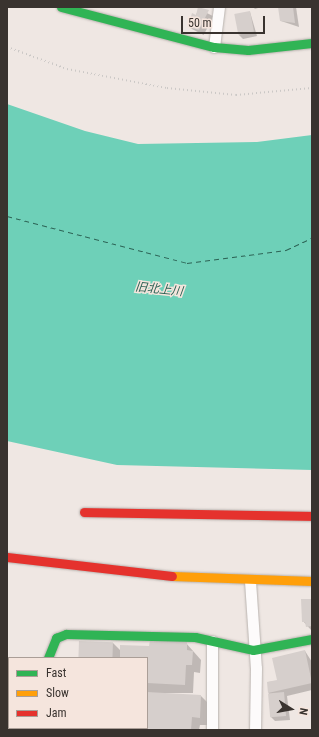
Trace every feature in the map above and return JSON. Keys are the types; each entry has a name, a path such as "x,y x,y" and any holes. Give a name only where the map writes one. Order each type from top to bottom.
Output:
{"street":[{"path":"61,7 214,47 262,50 312,43"},
{"path":"214,47 219,7"},
{"path":"84,512 312,516"},
{"path":"8,561 177,577 250,581 312,581"},
{"path":"250,581 253,650 256,668 255,730"},
{"path":"48,657 56,638 66,634 195,637 253,650 312,639"},
{"path":"212,640 212,730"}],"path":[{"path":"7,47 67,69 167,88 236,95 312,88"}],"water":[{"name":"旧北上川","path":"7,104 85,131 138,144 257,142 312,135 312,470 117,465 7,441"}],"building":[{"path":"198,7 209,10 199,30 188,27 192,13 196,15"},
{"path":"278,7 293,7 295,23 280,21"},
{"path":"250,11 254,32 238,35 234,14"},
{"path":"301,599 312,599 312,626 306,627 305,622 302,622"},
{"path":"150,640 187,642 187,650 193,651 192,665 186,665 185,685 148,683 148,657 120,657 120,645 149,646"},
{"path":"79,641 113,642 112,657 78,657"},
{"path":"305,650 312,683 268,693 267,682 277,680 272,658"},
{"path":"148,692 201,695 200,718 192,717 191,730 147,730"},
{"path":"284,692 286,716 270,717 268,693"},
{"path":"63,729 87,729 63,730"}],"ferry route":[{"path":"7,216 187,263 286,250 312,238"}],"traffic: fast":[{"path":"61,7 214,47 248,50 312,43"},
{"path":"48,657 56,638 66,634 195,637 253,650 312,639"}],"traffic: slow":[{"path":"172,576 312,581"}],"traffic: jam":[{"path":"84,512 312,516"},
{"path":"7,557 172,576"}]}
